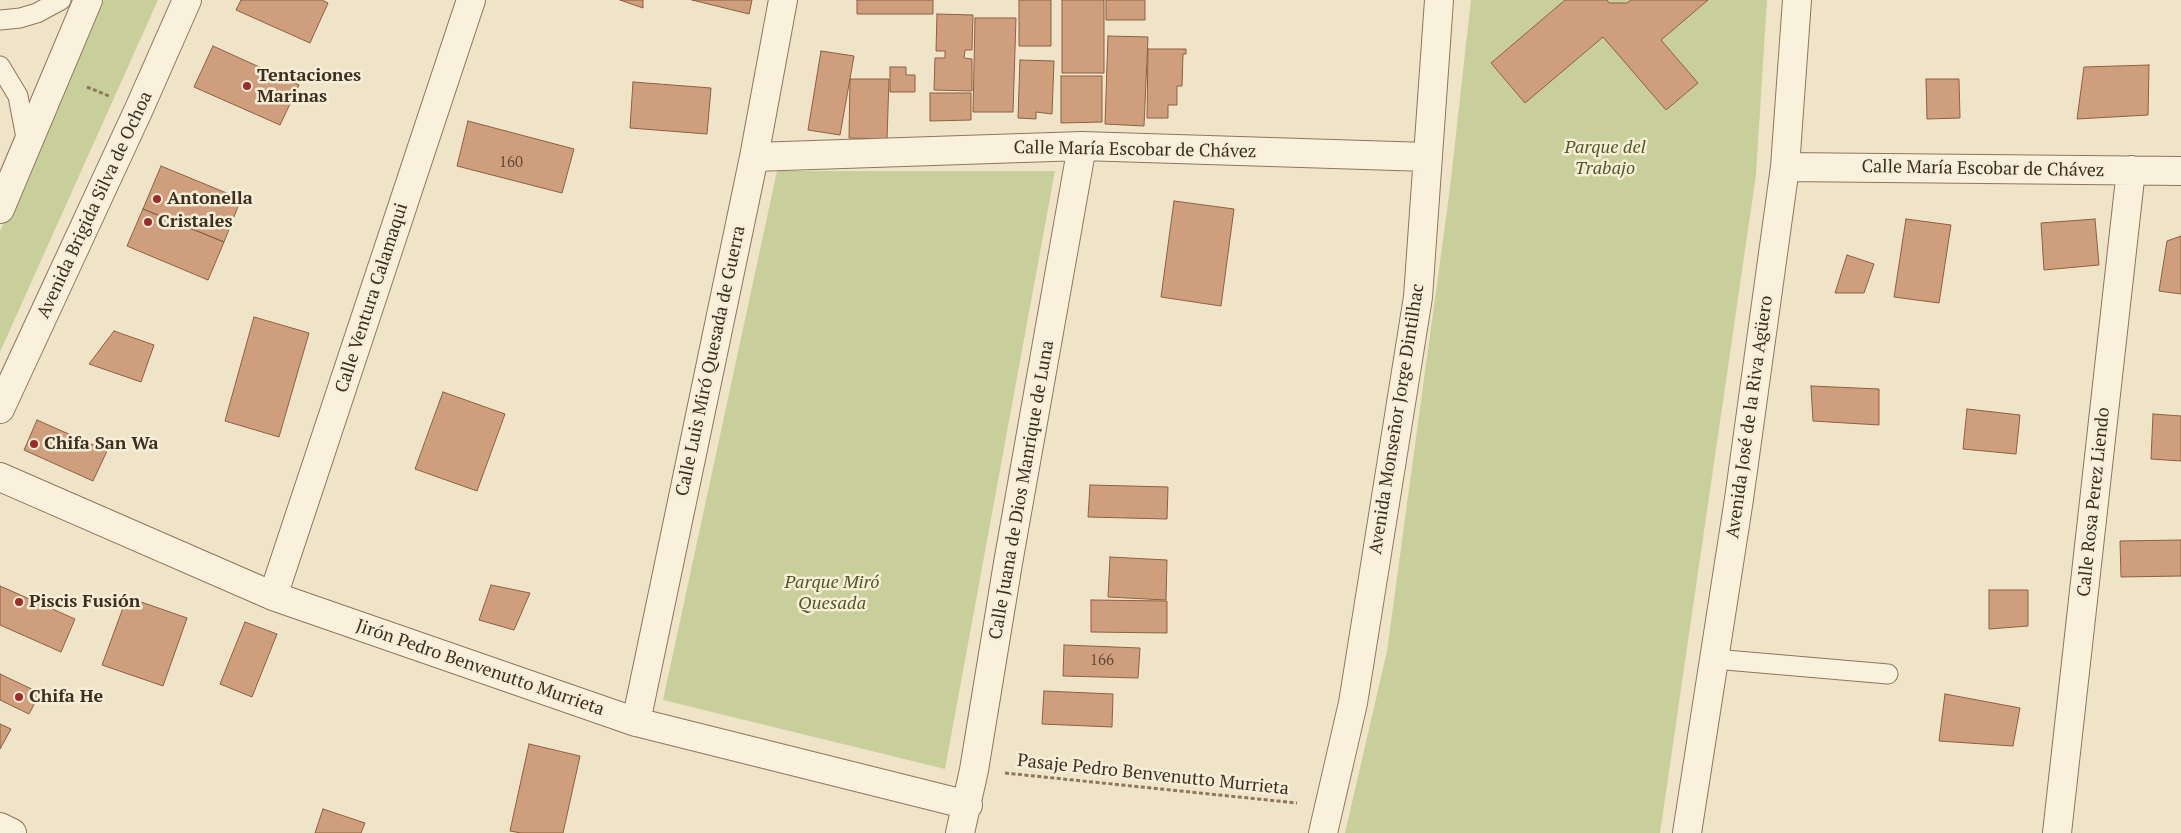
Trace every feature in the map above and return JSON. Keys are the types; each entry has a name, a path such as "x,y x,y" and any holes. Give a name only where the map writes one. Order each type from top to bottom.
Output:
{"street":[{"path":"0,208 88,0"},
{"name":"Avenida Brigida Silva de Ochoa","path":"0,409 188,0"},
{"name":"Calle Ventura Calamaqui","path":"273,596 471,0"},
{"name":"Calle Luis Miró Quesada de Guerra","path":"636,722 754,157 783,0"},
{"name":"Avenida Monseñor Jorge Dintilhac","path":"1323,833 1353,703 1418,297 1439,0"},
{"name":"Avenida José de la Riva Agüero","path":"1687,833 1743,470 1785,167 1798,0"},
{"name":"Calle María Escobar de Chávez","path":"754,157 1082,146 1427,157"},
{"name":"Calle Juana de Dios Manrique de Luna","path":"960,833 968,805 1008,563 1082,146"},
{"name":"Calle María Escobar de Chávez","path":"1785,167 2181,171"},
{"name":"Calle Rosa Perez Liendo","path":"2057,833 2131,170"},
{"name":"Jirón Pedro Benvenutto Murrieta","path":"4,479 273,596 636,722 968,805"},
{"path":"0,827 12,833"}],"lane":[{"path":"0,20 20,18 61,0"},
{"path":"0,66 18,96 28,143"},
{"path":"1714,659 1888,674"}],"path":[{"path":"56,74 139,109"},
{"name":"Pasaje Pedro Benvenutto Murrieta","path":"974,770 1329,806"}],"green space":[{"path":"104,0 158,0 0,352 0,231"},
{"name":"Parque del Trabajo","path":"1471,0 1767,0 1756,175 1660,833 1345,833 1387,651 1450,188"},
{"name":"Parque Miró Quesada","path":"777,171 1055,171 945,769 663,700"}],"building":[{"path":"241,0 322,0 328,3 310,43 236,10"},
{"path":"620,0 643,0 643,8"},
{"path":"692,0 752,0 749,14"},
{"path":"857,0 933,0 933,14 857,14"},
{"path":"1019,0 1051,0 1051,46 1019,46"},
{"path":"1062,0 1104,0 1104,73 1062,73"},
{"path":"1106,0 1145,0 1145,20 1106,20"},
{"path":"1565,0 1607,0 1609,3 1627,3 1631,0 1708,0 1661,40 1698,83 1666,110 1603,37 1525,103 1491,63"},
{"path":"937,14 973,15 972,50 965,50 964,58 972,59 972,91 934,90 935,58 945,58 945,51 936,51"},
{"path":"975,18 1016,18 1013,112 973,112"},
{"path":"1108,36 1148,37 1144,126 1105,124"},
{"name":"Tentaciones Marinas","path":"213,46 299,85 280,125 194,87"},
{"path":"1148,49 1186,49 1186,54 1183,54 1182,86 1177,86 1177,105 1168,105 1168,118 1147,118"},
{"path":"821,51 854,56 840,135 808,130"},
{"path":"1020,60 1054,61 1052,114 1036,112 1036,119 1018,118"},
{"path":"2149,65 2148,115 2077,119 2084,67"},
{"path":"890,67 906,67 906,75 915,75 915,92 890,92"},
{"path":"1061,76 1102,76 1102,122 1061,123"},
{"path":"850,79 889,79 887,139 849,138"},
{"path":"1926,79 1959,79 1960,118 1927,119"},
{"path":"633,82 711,88 707,134 630,128"},
{"path":"930,93 971,93 971,120 930,121"},
{"path":"468,121 574,149 562,193 457,166"},
{"path":"161,166 241,199 224,242 143,209"},
{"path":"1174,201 1234,209 1221,306 1161,297"},
{"path":"143,209 224,242 208,280 127,246"},
{"path":"1906,219 1951,225 1939,303 1894,297"},
{"path":"2095,219 2099,265 2044,270 2041,223"},
{"path":"2181,236 2181,294 2159,291 2167,241"},
{"path":"1847,255 1874,264 1864,293 1835,293"},
{"path":"254,317 309,333 279,437 225,421"},
{"path":"114,331 154,345 141,382 89,364"},
{"path":"1811,386 1879,389 1879,425 1813,421"},
{"path":"443,392 505,414 477,491 415,469"},
{"path":"1967,409 2020,415 2016,454 1963,449"},
{"path":"2153,414 2181,416 2181,461 2151,459"},
{"path":"37,420 107,451 93,481 24,450"},
{"path":"1090,485 1168,487 1167,519 1088,517"},
{"path":"2181,540 2181,576 2121,577 2120,541"},
{"path":"1110,557 1167,560 1166,600 1108,597"},
{"path":"491,585 530,593 514,630 479,620"},
{"name":"Piscis Fusión","path":"0,586 75,619 61,652 0,625"},
{"path":"1989,590 2028,590 2028,626 1989,629"},
{"path":"127,597 187,618 163,686 102,665"},
{"path":"1091,600 1167,601 1167,633 1091,632"},
{"path":"245,622 277,634 252,697 220,684"},
{"path":"1064,645 1140,648 1138,678 1063,676"},
{"name":"Chifa He","path":"0,674 40,693 29,714 0,700"},
{"path":"1044,691 1113,694 1112,727 1042,724"},
{"path":"1945,694 2020,708 2013,746 1939,741"},
{"path":"0,724 11,729 0,749"},
{"path":"529,744 580,756 563,833 521,833 510,831"},
{"path":"323,809 365,823 361,833 315,833"}],"place":[{"name":"Tentaciones Marinas","path":"247,86"},
{"name":"Antonella","path":"157,199"},
{"name":"Cristales","path":"148,222"},
{"name":"Chifa San Wa","path":"34,444"},
{"name":"Piscis Fusión","path":"19,602"},
{"name":"Chifa He","path":"19,697"}]}
